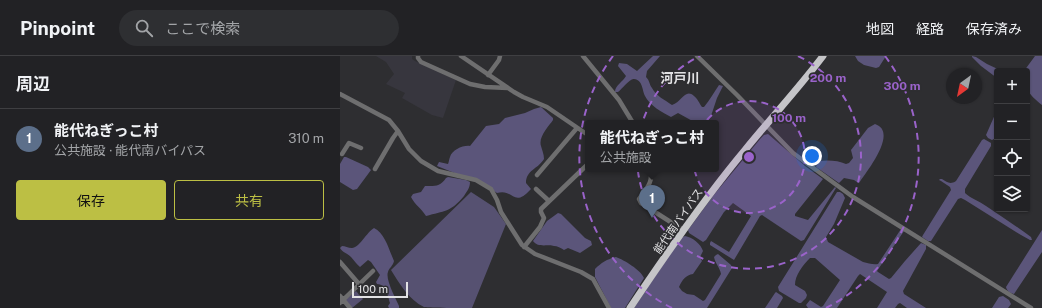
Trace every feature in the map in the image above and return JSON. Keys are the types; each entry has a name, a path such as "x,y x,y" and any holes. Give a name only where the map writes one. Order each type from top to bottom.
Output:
{"highway":[{"name":"能代南バイパス","path":"630,308 683,230 709,195 824,56"}],"street":[{"path":"418,56 421,62 470,84 485,87 508,88"},
{"path":"461,56 508,88 523,97 547,107 585,133"},
{"path":"488,75 499,60 500,56"},
{"path":"583,56 619,100 631,120"},
{"path":"697,56 793,154 853,197 1031,308"},
{"path":"340,94 389,120 409,149 421,161 438,171 476,180 491,189 501,212 524,247 535,254 581,272 593,279 609,308"},
{"path":"537,175 577,128"},
{"path":"375,168 398,131"},
{"path":"341,155 349,143 361,148"},
{"path":"524,247 540,227 544,218 540,212 541,210 585,167"},
{"path":"651,172 652,175 650,182 639,199 641,203 683,230"},
{"path":"536,189 549,201"},
{"path":"340,262 359,284"},
{"path":"350,308 341,300 373,271"}],"shaded area":[{"path":"376,56 412,56 412,59 415,61 456,80 443,118 432,115 402,98 405,93 386,84 394,74 386,62"},
{"path":"653,56 660,56 647,71 646,77 656,93 672,105 686,95 691,94 702,107 704,107 719,85 723,86 708,120 691,120 678,113 671,117 653,106 644,94 641,83 637,80 630,80 618,92 615,92 616,87 626,76 618,66 619,63 627,64 637,71"},
{"path":"855,56 886,56 879,67 876,68 864,65 858,61"},
{"path":"1035,56 1042,56 1042,105 1030,94 1030,68 1026,68"},
{"path":"972,57 976,57 996,68 994,68 994,76 981,66"},
{"path":"541,107 553,118 553,120 544,132 540,143 544,159 528,175 526,183 531,189 525,195 517,198 503,192 497,193 492,188 437,166 439,162 448,164 451,154 455,150 461,147 470,146 486,126 499,124 505,118"},
{"path":"994,117 994,139 992,140 988,138 986,135"},
{"path":"875,124 881,128 884,135 882,143 879,152 859,183 854,180 844,178 839,183 816,167 818,161 825,160 846,164 849,163 853,158 851,150 868,128"},
{"path":"768,134 805,166 823,179 795,214 795,216 808,220 835,187 836,188 804,240 801,241 762,215 734,260 710,245 711,241 729,252 751,216 733,203 724,212 706,240 703,242 689,233 688,230 713,196 761,138"},
{"path":"984,139 991,143 991,146 965,189 965,193 1020,229 1031,237 1032,240 1021,235 961,198 958,199 931,241 928,241 922,237 951,190 950,187 939,180 942,179 950,183 956,181"},
{"path":"344,157 368,167 371,170 357,189 353,190 340,182 340,164"},
{"path":"448,177 470,182 468,189 464,196 451,208 443,212 426,216 411,197 413,194 421,192 425,186 434,186 444,181"},
{"path":"471,192 494,207 506,224 472,308 424,307 409,296 391,270"},
{"path":"837,192 843,194 845,198 834,224 826,237 828,242 863,262 878,264 901,229 903,229 904,231 877,271 889,279 921,243 926,245 926,249 903,291 904,294 926,308 907,308 900,303 895,308 877,308 887,292 860,274 837,308 808,308 806,305 810,300 821,307 823,306 840,280 815,258 810,258 807,261 800,270 795,281 795,285 805,291 807,295 801,303 779,291 778,287"},
{"path":"558,213 561,214 585,238 591,241 592,245 580,253 568,248 564,250 556,246 540,245 535,243 533,241 547,221"},
{"path":"374,228 378,230 384,238 394,261 387,275 399,308 389,308 388,306 390,303 385,288 376,282 380,275 371,262 368,260 360,267 340,248 342,246 351,248 355,247"},
{"path":"1042,230 1042,252 1014,294 1011,293 1006,287"},
{"path":"685,236 696,241 703,251 700,257 702,261 693,274 686,277 680,284 679,287 682,291 687,294 694,295 703,301 705,300 721,274 714,257 718,254 731,265 732,268 707,308 634,308 681,238"},
{"path":"616,257 636,269 644,278 625,308 611,308 595,277 595,269 597,267 607,260"},
{"path":"356,291 363,299 352,308 345,300"},
{"path":"776,292 783,298 777,308 765,308 775,293"},
{"path":"1003,296 1009,300 1011,304 1008,308 992,308 999,297"}],"place":[{"name":"能代ねぎっこ村","path":"652,218"}],"district":[{"name":"河戸川","path":"680,78"}]}
